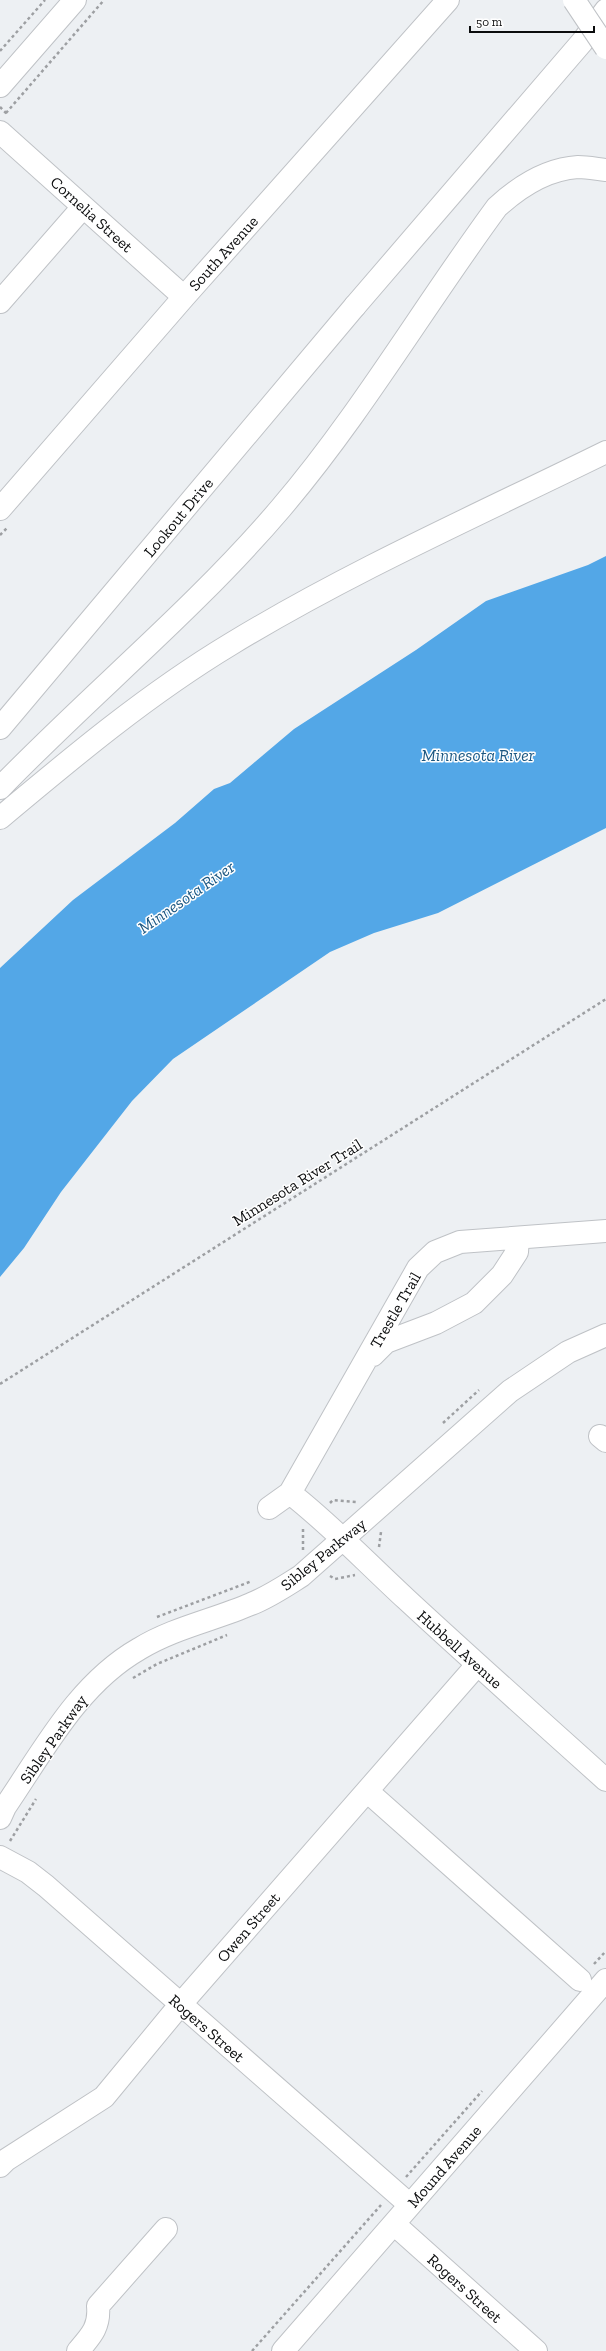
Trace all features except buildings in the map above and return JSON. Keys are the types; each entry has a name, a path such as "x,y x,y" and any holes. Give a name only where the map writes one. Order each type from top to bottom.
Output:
{"main road":[{"path":"0,86 75,0"},
{"name":"South Avenue","path":"5,516 184,297 448,0"},
{"path":"574,0 606,48"},
{"path":"355,306 582,42 606,10"},
{"path":"355,306 606,34"},
{"name":"Cornelia Street","path":"1,124 83,206 184,297"},
{"path":"0,788 33,754 202,594 282,507 325,453 497,207 517,188 546,174 579,167 606,170"},
{"path":"0,302 83,206"},
{"name":"Lookout Drive","path":"0,728 355,306"},
{"path":"0,818 108,729 168,685 230,644 379,563 606,452"},
{"name":"Trestle Trail","path":"290,1493 418,1268 435,1252 460,1242 606,1231"},
{"name":"Trestle Trail","path":"366,1361 386,1342 436,1323 474,1303 502,1275 517,1252 518,1238"},
{"name":"Sibley Parkway","path":"0,1818 5,1807 83,1695 119,1662 140,1648 162,1638 252,1604 301,1576 343,1541 510,1391 568,1352 606,1336"},
{"path":"268,1508 290,1493"},
{"name":"Hubbell Avenue","path":"290,1493 318,1515 343,1541 477,1666 606,1780"},
{"name":"Owen Street","path":"0,2166 6,2160 104,2097 180,2005 477,1666"},
{"path":"367,1791 580,1980"},
{"name":"Rogers Street","path":"0,1857 28,1872 46,1886 410,2205"},
{"name":"Mound Avenue","path":"283,2351 606,1980"},
{"name":"Rogers Street","path":"394,2224 536,2351"},
{"path":"78,2351 92,2335 100,2319 98,2306 166,2229"}],"path":[{"path":"0,51 45,0"},
{"path":"1,124 104,0"},
{"path":"0,535 5,516"},
{"name":"Minnesota River Trail","path":"0,1384 606,999"},
{"path":"580,1980 606,1950"},
{"path":"252,2351 487,2085"}],"water":[{"name":"Minnesota River","path":"606,556 606,828 438,913 374,933 330,952 173,1059 132,1101 61,1192 24,1248 0,1277 0,968 73,900 175,823 214,789 230,783 294,729 416,650 486,601 588,565"}]}
